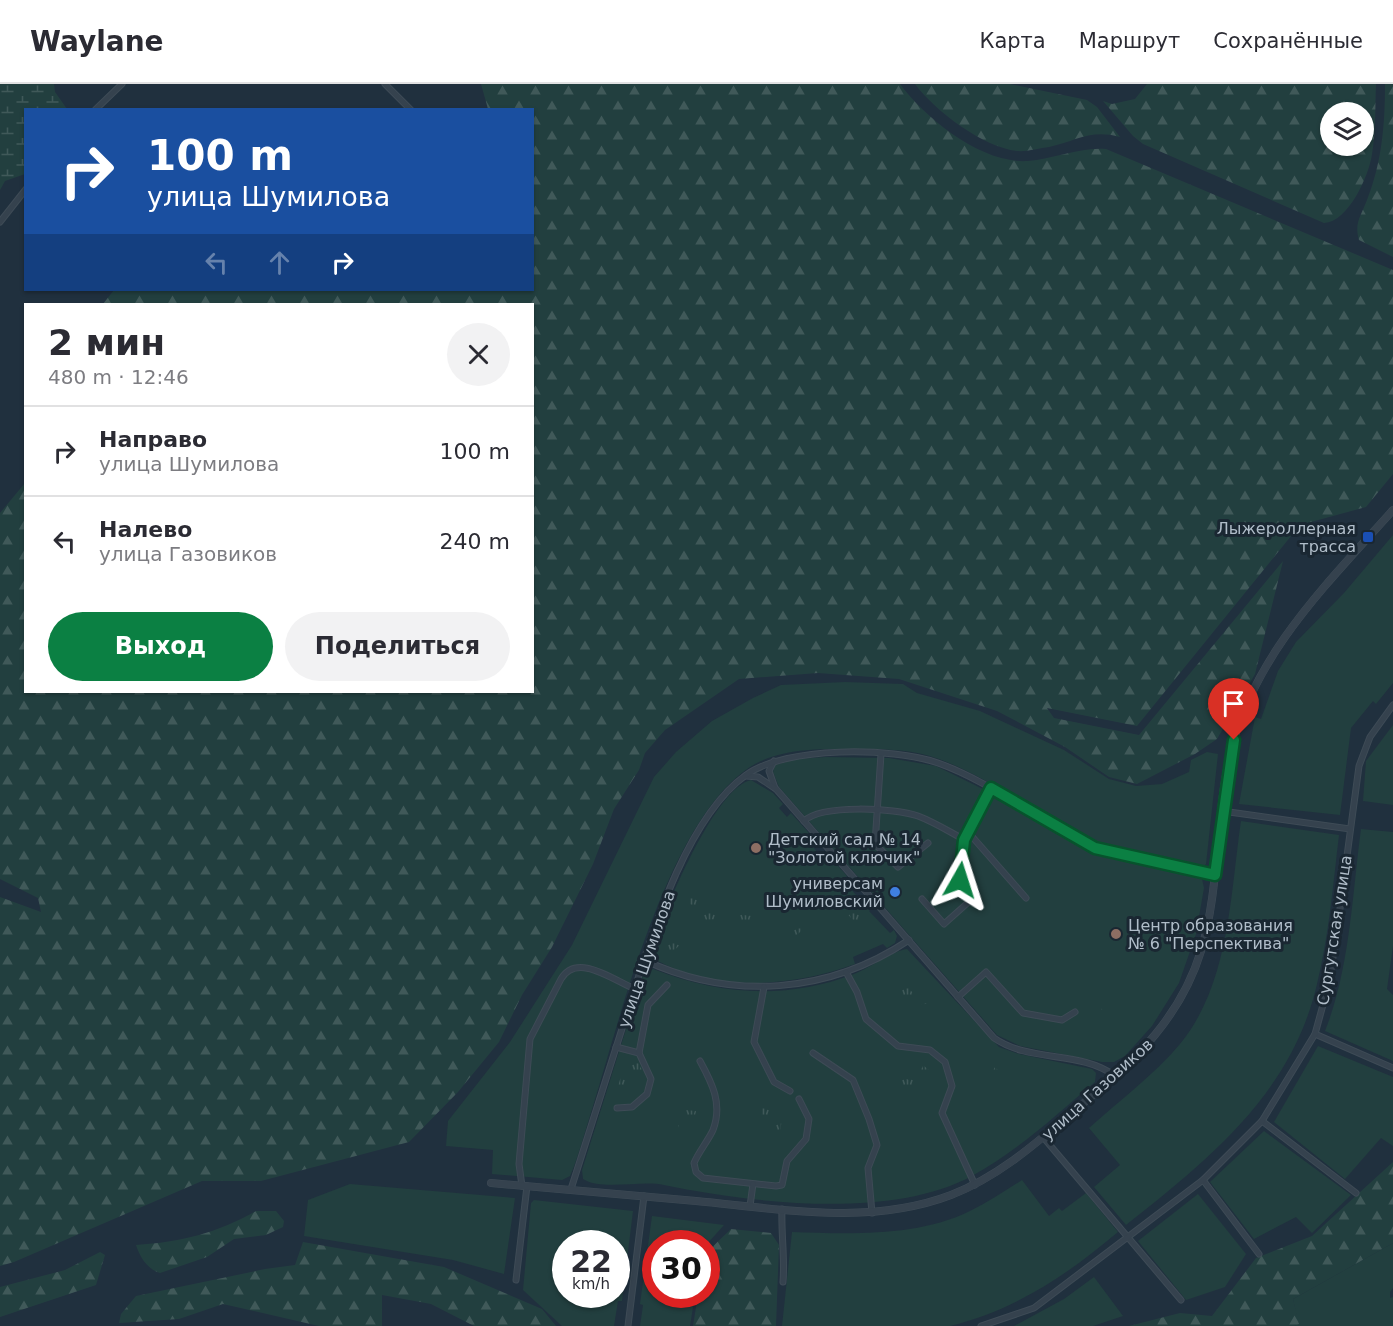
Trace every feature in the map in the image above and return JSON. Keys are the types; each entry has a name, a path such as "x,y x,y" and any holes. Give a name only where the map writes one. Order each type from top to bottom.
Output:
{"street":[{"path":"96,108 122,84"},
{"path":"385,84 409,108"},
{"path":"0,222 24,192"},
{"name":"улица Газовиков","path":"491,1183 782,1209 872,1213 932,1202 975,1185 1008,1165 1115,1076 1160,1032 1187,987 1206,933 1234,740 1252,691 1268,660 1298,617 1393,510"},
{"name":"Сургутская улица","path":"981,1326 1034,1308 1203,1180 1262,1121 1315,1034 1329,983 1363,752 1370,737 1393,705"},
{"path":"881,754 875,844 895,866 904,865 928,843"},
{"name":"улица Шумилова","path":"571,1189 654,928 691,846 724,795 741,779 758,768 796,755 881,754 937,763 991,788 1095,848 1215,875"},
{"path":"774,761 769,773 776,789"},
{"path":"758,768 769,773"},
{"path":"758,768 761,779"},
{"path":"741,779 751,776 761,779 776,789 958,997 1002,1043 1020,1050 1100,1065 1115,1076"},
{"path":"922,899 944,924 970,902 972,894 960,880 964,840 991,788"},
{"path":"804,821 820,811 877,811 917,816 964,840"},
{"path":"1222,811 1350,829"},
{"path":"968,832 1026,898"},
{"path":"644,960 701,981 764,987 808,983 846,972 882,957 909,940"},
{"path":"516,1280 524,1186 519,1164 530,1039 561,979 566,972 577,966 590,969 634,989"},
{"path":"846,972 857,992 866,1019 898,1046 930,1050 945,1062 952,1086 942,1113 975,1185"},
{"path":"958,997 986,972 1023,1013 1062,1020 1075,1012"},
{"path":"617,1108 632,1107 647,1094 651,1079 639,1053 648,1005 668,985"},
{"path":"764,987 754,1042 774,1082 790,1091"},
{"path":"1315,1034 1393,1068"},
{"path":"616,1047 639,1053"},
{"path":"813,1053 853,1080 869,1119 877,1145 868,1167 872,1213"},
{"path":"700,1061 713,1085 718,1106 713,1129 695,1160 696,1172 706,1179 778,1186 784,1183 788,1161 806,1138 808,1119 799,1099"},
{"path":"1262,1121 1356,1193"},
{"path":"1043,1137 1181,1300"},
{"path":"1203,1180 1259,1254"},
{"path":"750,1206 753,1184"},
{"path":"628,1326 644,1196"},
{"path":"782,1209 781,1228 785,1252 783,1282"}],"green space":[{"path":"0,84 54,84 55,92 66,108 24,108 24,174 5,181 0,190"},
{"path":"481,84 900,84 940,125 956,137 992,155 1010,160 1028,161 1086,150 1106,149 1393,270 1393,474 1366,507 1300,525 1137,726 1047,708 1054,718 1139,735 1283,561 1255,674 1217,739 1195,754 1137,784 1109,777 1065,747 997,711 899,679 818,673 739,679 665,730 645,753 639,770 614,809 593,864 552,947 522,995 499,1042 458,1092 409,1142 261,1181 202,1181 0,1266 0,897 41,912 38,898 0,879 0,513 24,484 24,693 534,693 534,303 104,303 113,291 534,291 534,108 488,108"},
{"path":"915,84 1010,84 1087,100 1097,107 1120,137 1092,135 1025,151 1004,148 975,135 947,116"},
{"path":"1147,84 1376,84 1374,137 1374,102 1320,102 1320,156 1372,156 1367,174 1349,207 1333,221 1324,223 1143,144 1133,136 1103,101 1112,104 1135,99"},
{"path":"1385,84 1393,84 1393,257 1359,240 1357,229 1379,157"},
{"path":"1393,535 1393,683 1376,704 1373,701 1351,728 1340,815 1239,804 1255,717 1261,719 1278,671 1296,642 1344,593"},
{"path":"845,682 903,684 917,693 980,711 1064,750 1109,779 1136,786 1162,784 1189,772 1191,760 1207,752 1218,754 1206,864 1201,868 1096,844 1076,835 980,777 928,755 893,750 823,749 788,753 766,759 755,764 724,790 696,827 672,874 650,925 570,1176 562,1180 492,1174 493,1150 446,1146 448,1121 510,1042 572,945 654,777 676,752 712,721 753,698 781,685"},
{"path":"1393,725 1393,805 1363,801 1366,761"},
{"path":"889,758 936,766 989,792 1093,852 1196,875 1202,879 1204,888 1196,934 1179,983 1152,1026 1125,1056 1114,1062 1102,1062 1020,1046 997,1035 779,787 773,772 775,765 797,759"},
{"path":"751,780 773,793 783,804 779,808 787,817 791,813 817,842 813,847 826,862 831,858 847,876 843,880 863,903 867,900 873,907 869,911 890,933 894,930 897,936 895,943 887,948 883,944 853,957 855,964 831,972 806,978 754,983 728,982 702,977 677,970 654,959 651,951 669,913 666,911 701,837 726,799 739,786"},
{"path":"1241,821 1339,835 1328,929 1317,984 1305,1023 1288,1058 1267,1091 1243,1121 1216,1148 1126,1225 1094,1187 1120,1165 1089,1128 1159,1066 1180,1044 1197,1020 1209,994 1225,937"},
{"path":"1361,829 1393,832 1393,946 1387,989 1393,995 1393,1061 1325,1031 1345,957"},
{"path":"843,890 868,918 863,931 833,898"},
{"path":"686,894 721,910 718,919 706,920 690,904"},
{"path":"803,911 806,926 796,936 784,922 793,914"},
{"path":"735,914 760,917 759,921 748,931 734,925"},
{"path":"667,932 680,945 671,953 677,960 675,962 661,951"},
{"path":"907,949 999,1047 1019,1054 1092,1069 1096,1073 1095,1082 1036,1132 989,1166 939,1190 902,1198 862,1203 779,1202 655,1184 611,1185 583,1179 582,1170 643,975 653,969 678,978 728,989 778,991 804,988 854,974"},
{"path":"902,967 909,974 908,987 910,990 913,993 926,995 932,1002 916,1004 904,996 898,983"},
{"path":"1082,998 1098,1005 1112,1021 1107,1026 1093,1010 1080,1007 1075,1001"},
{"path":"1318,1046 1393,1077 1393,1146 1381,1138 1345,1179 1274,1122"},
{"path":"627,1057 637,1060 642,1070 638,1072 631,1094 615,1096"},
{"path":"923,1065 932,1073 935,1080 933,1092 923,1087 915,1090 913,1101 900,1092 899,1076 909,1080 919,1075"},
{"path":"995,1067 1008,1082 994,1093 990,1076"},
{"path":"700,1085 706,1104 694,1101 686,1089"},
{"path":"762,1108 776,1109 782,1116 780,1135 760,1133"},
{"path":"685,1110 696,1111 693,1131 678,1130 679,1118"},
{"path":"1264,1131 1351,1195 1312,1233 1296,1217 1254,1239 1210,1182"},
{"path":"1393,1162 1393,1243 1293,1299 1299,1324 1295,1326 1129,1326 1180,1313 1212,1316 1256,1258 1312,1236"},
{"path":"1022,1180 1049,1216 1059,1208 1062,1211 1086,1193 1118,1232 1079,1263 1018,1301 950,1326 782,1326 792,1232 883,1232 928,1226 970,1211"},
{"path":"350,1184 515,1198 504,1274 453,1260 304,1236 308,1200"},
{"path":"1198,1194 1246,1254 1225,1287 1186,1300 1138,1241"},
{"path":"534,1200 633,1211 630,1236 630,1230 552,1230 552,1308 617,1308 614,1326 562,1326 523,1290 531,1203"},
{"path":"256,1211 276,1211 284,1221 283,1227 266,1235 234,1239 207,1257 160,1273 151,1269 145,1262 136,1245 168,1242 213,1231"},
{"path":"652,1216 724,1225 720,1230 650,1230"},
{"path":"731,1229 771,1233 779,1245 776,1326 693,1326 696,1308 720,1308 720,1240"},
{"path":"303,1242 444,1267 542,1309 556,1326 474,1326 431,1304 382,1295 382,1326 319,1326 223,1304 179,1319 119,1323 121,1314 136,1296 265,1269 295,1265"},
{"path":"1393,1243 1393,1288 1390,1298 1393,1297 1393,1326 1295,1326 1298,1323 1293,1299"},
{"path":"100,1252 105,1255 96,1285 0,1317 0,1287 65,1270"},
{"path":"1094,1277 1123,1316 1093,1326 1014,1326 1064,1299"},
{"path":"643,1308 693,1308 690,1326 640,1326"}],"place":[{"name":"Лыжероллерная трасса","path":"1368,537"},
{"name":"Детский сад № 14 \"Золотой ключик\"","path":"756,848"},
{"name":"универсам Шумиловский","path":"895,892"},
{"name":"Центр образования № 6 \"Перспектива\"","path":"1116,934"}],"route":[{"path":"960,880 964,840 991,788 1095,848 1215,875 1229,757 1234,740"}]}
